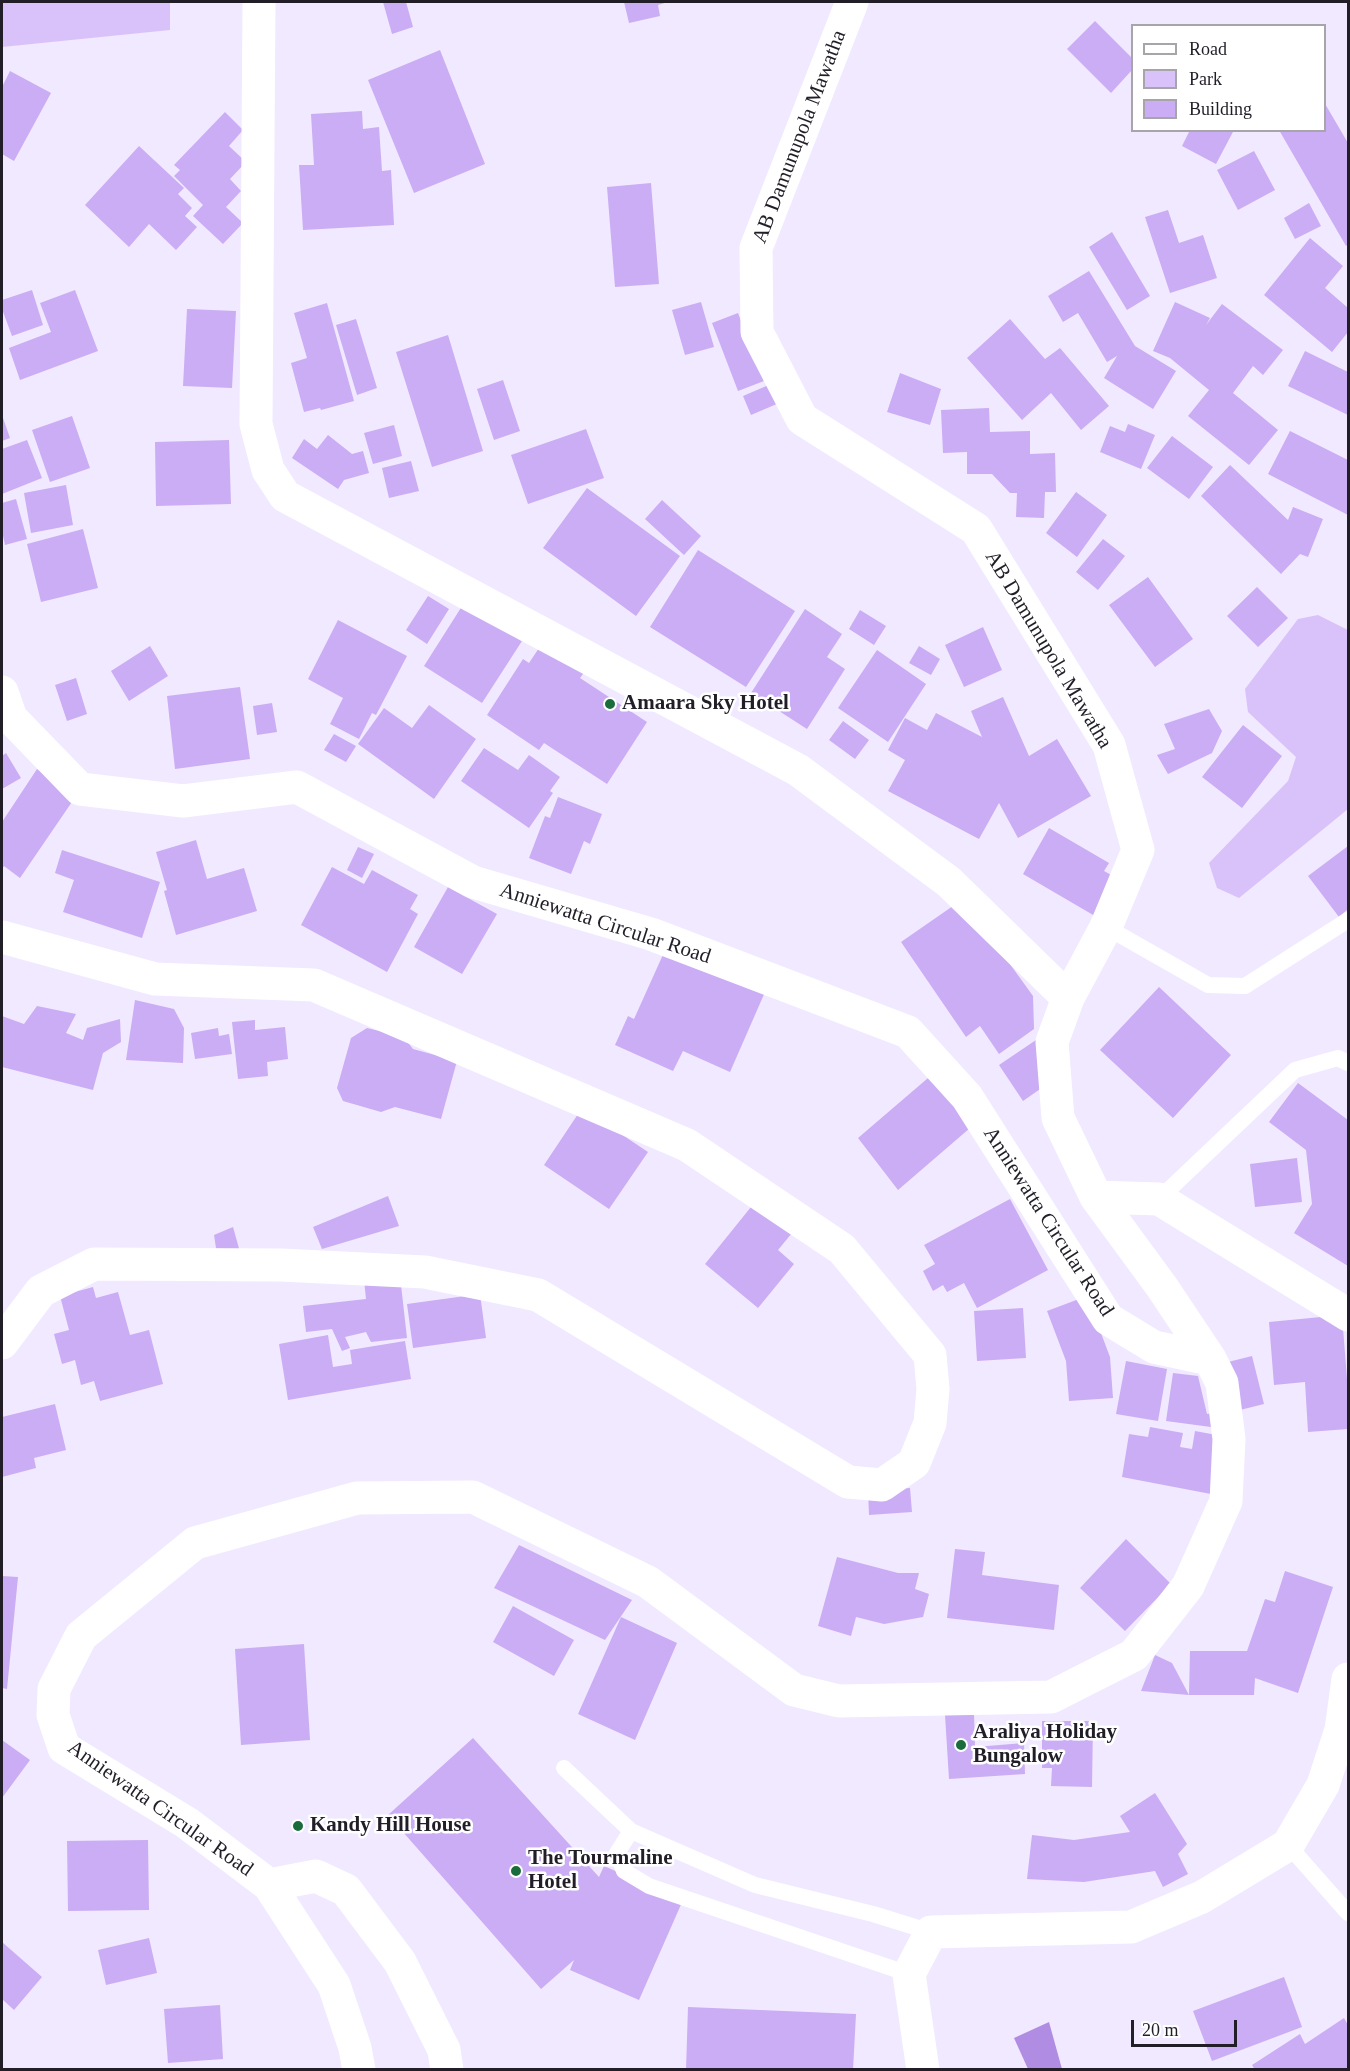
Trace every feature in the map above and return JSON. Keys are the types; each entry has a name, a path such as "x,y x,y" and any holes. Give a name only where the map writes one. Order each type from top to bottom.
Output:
{"street":[{"path":"259,2 256,424 268,470 285,496 798,770 949,882 1068,998"},
{"name":"AB Damunupola Mawatha","path":"852,2 756,248 758,332 802,419 976,529 1109,745 1138,850 1107,927 1068,998 1052,1042 1058,1118 1096,1197 1162,1287 1210,1359"},
{"name":"Anniewatta Circular Road","path":"2,692 11,718 80,789 183,801 297,787 473,882 651,934 908,1032 967,1097 1108,1319 1154,1347 1210,1359 1222,1383 1230,1439 1226,1502 1188,1586 1134,1655 1051,1697 838,1701 794,1690 648,1582 473,1497 357,1498 195,1543 81,1636 54,1689 53,1715 64,1748 187,1823 269,1885 334,1986 356,2048 359,2070"},
{"path":"2,937 155,978 314,985 687,1145 842,1249 930,1355 933,1389 930,1423 914,1463 882,1485 848,1482 538,1295 425,1272 281,1265 94,1264 41,1291 2,1343"},
{"path":"1096,1197 1158,1199 1348,1315"},
{"path":"923,2070 909,1974 932,1932 1131,1927 1202,1897 1288,1845 1323,1785 1341,1730 1348,1679"},
{"path":"269,1885 316,1876 346,1890 400,1962 444,2049 447,2070"}],"lane":[{"path":"1107,927 1208,985 1245,986 1348,920"},
{"path":"1158,1199 1295,1070 1338,1058 1348,1063"},
{"path":"564,1768 631,1831 755,1885 873,1914 932,1932"},
{"path":"631,1831 617,1853 624,1871 649,1886 909,1974"},
{"path":"1288,1845 1348,1913"}],"green space":[{"path":"2,2 170,2 170,30 2,47"},
{"path":"1318,615 1348,630 1348,809 1239,898 1217,888 1209,863 1288,781 1296,757 1248,712 1245,689 1298,619"}],"shaded area":[{"path":"1049,2022 1062,2069 1028,2069 1014,2038"}],"building":[{"path":"383,2 406,2 413,27 392,34"},
{"path":"624,2 668,2 658,5 660,16 629,23"},
{"path":"1095,21 1131,57 1131,71 1111,93 1067,49"},
{"path":"440,50 485,164 414,193 368,80"},
{"path":"10,71 51,93 14,161 2,154 2,87"},
{"path":"1326,105 1348,143 1348,244 1346,246 1280,132 1326,132"},
{"path":"362,111 363,129 379,127 382,171 391,170 394,225 303,230 299,165 314,165 311,114"},
{"path":"225,112 243,130 229,146 246,162 230,179 241,191 226,207 243,223 223,244 193,216 203,205 174,176 180,170 174,165"},
{"path":"1189,132 1233,132 1216,164 1182,146"},
{"path":"139,146 184,188 178,194 192,208 185,216 197,227 176,250 149,224 129,247 85,205"},
{"path":"1254,151 1275,190 1238,210 1217,170"},
{"path":"651,183 659,284 615,287 607,187"},
{"path":"1309,203 1321,226 1295,239 1284,218"},
{"path":"1168,210 1179,243 1203,235 1217,278 1170,293 1145,217"},
{"path":"1112,232 1150,296 1127,310 1089,247"},
{"path":"1310,238 1343,266 1325,288 1348,308 1348,332 1332,352 1264,295"},
{"path":"1089,271 1135,346 1176,371 1153,409 1104,378 1117,356 1107,362 1078,313 1063,322 1048,296"},
{"path":"32,290 43,325 12,336 2,309 2,300"},
{"path":"75,290 98,351 20,380 9,348 51,332 40,303"},
{"path":"701,302 714,347 685,355 672,310"},
{"path":"1175,302 1210,318 1206,325 1222,304 1283,350 1263,375 1253,366 1233,393 1278,430 1249,465 1188,416 1209,390 1170,358 1153,351"},
{"path":"327,303 354,401 304,412 291,363 307,358 294,313"},
{"path":"187,309 236,311 232,388 183,386"},
{"path":"738,313 764,381 738,391 712,323"},
{"path":"356,319 377,388 357,395 336,325"},
{"path":"1010,319 1045,359 1060,348 1109,406 1081,430 1051,393 1022,420 967,358"},
{"path":"448,335 483,451 432,467 396,352"},
{"path":"1305,351 1348,372 1348,415 1288,386"},
{"path":"900,373 941,389 930,425 887,412"},
{"path":"503,380 520,431 494,440 477,389"},
{"path":"771,384 779,403 751,415 743,396"},
{"path":"989,408 990,432 1030,431 1030,454 1055,453 1056,492 1045,492 1044,518 1016,517 1017,493 1010,493 992,474 967,474 967,452 943,453 941,410"},
{"path":"2,415 10,438 2,441"},
{"path":"72,416 90,468 50,482 32,430"},
{"path":"1128,424 1155,435 1141,469 1100,452 1110,426 1125,432"},
{"path":"394,425 402,456 373,464 364,433"},
{"path":"586,429 604,478 528,504 511,455"},
{"path":"1290,431 1348,460 1348,515 1268,474"},
{"path":"328,435 352,454 363,451 369,473 344,480 338,489 292,458 304,439 317,449"},
{"path":"1172,436 1213,467 1189,499 1147,468"},
{"path":"27,440 42,478 2,494 2,449"},
{"path":"229,440 231,504 156,506 155,442"},
{"path":"411,461 419,491 389,498 382,468"},
{"path":"1230,465 1288,520 1293,507 1323,519 1308,557 1300,554 1281,574 1201,496"},
{"path":"66,485 73,525 31,533 24,493"},
{"path":"587,488 680,556 636,616 543,548"},
{"path":"1076,492 1107,515 1077,557 1046,533"},
{"path":"16,499 27,539 5,545 2,531 2,503"},
{"path":"662,500 701,536 684,555 645,519"},
{"path":"83,529 98,588 41,602 27,544"},
{"path":"1103,539 1125,556 1098,590 1076,572"},
{"path":"698,550 795,611 746,687 650,627"},
{"path":"1148,577 1193,639 1155,667 1109,605"},
{"path":"1257,587 1288,618 1258,647 1227,616"},
{"path":"428,596 449,609 427,644 406,630"},
{"path":"464,603 522,641 482,703 424,666"},
{"path":"805,609 842,634 827,657 845,669 807,729 751,693"},
{"path":"860,610 886,626 874,645 849,629"},
{"path":"338,620 407,656 376,715 372,713 359,739 330,724 343,698 308,679"},
{"path":"983,627 1002,670 964,687 945,645"},
{"path":"543,642 586,670 580,678 647,722 607,784 544,743 539,750 487,715 523,659 529,663"},
{"path":"150,646 168,676 129,701 111,671"},
{"path":"919,646 940,659 931,675 909,663"},
{"path":"877,650 926,684 888,742 838,708"},
{"path":"76,678 87,714 67,721 55,685"},
{"path":"240,687 250,759 175,769 167,696"},
{"path":"1003,697 1029,756 1057,739 1091,796 1018,838 999,803 979,839 888,791 905,760 888,750 905,718 927,730 936,713 982,737 971,711"},
{"path":"272,703 277,732 257,735 253,706"},
{"path":"429,705 476,739 434,799 358,744 384,708 412,728"},
{"path":"1209,709 1222,731 1212,753 1168,774 1157,755 1175,749 1164,724"},
{"path":"843,721 869,740 855,759 829,740"},
{"path":"1243,725 1282,756 1242,808 1202,777"},
{"path":"334,734 356,746 346,762 324,750"},
{"path":"484,748 518,770 529,755 560,777 550,791 553,793 529,828 461,781"},
{"path":"6,753 21,778 2,789 2,756"},
{"path":"37,769 76,796 20,878 4,866 2,869 2,822"},
{"path":"558,797 602,814 590,844 584,841 571,874 529,858 545,816 550,818"},
{"path":"1049,828 1109,863 1104,871 1122,881 1100,919 1023,874"},
{"path":"196,840 207,879 244,868 257,911 176,935 156,852"},
{"path":"1348,846 1348,909 1339,917 1308,876"},
{"path":"358,847 374,854 362,878 347,870"},
{"path":"62,850 160,882 142,938 63,912 74,880 55,873"},
{"path":"332,867 364,884 372,870 418,895 410,909 418,914 387,972 301,925"},
{"path":"448,887 497,914 462,974 414,947"},
{"path":"963,899 1033,996 1034,1029 999,1054 980,1026 966,1037 901,942"},
{"path":"666,948 765,992 730,1072 683,1051 673,1071 615,1045 628,1016 634,1019"},
{"path":"1159,987 1231,1055 1173,1118 1100,1050"},
{"path":"135,1000 174,1009 184,1028 183,1063 126,1060"},
{"path":"37,1006 76,1014 66,1033 83,1040 87,1028 120,1019 121,1042 103,1053 93,1090 2,1067 2,1016 24,1024"},
{"path":"255,1020 255,1030 285,1027 288,1059 267,1062 268,1076 238,1079 232,1022"},
{"path":"218,1028 219,1036 229,1034 232,1054 195,1059 191,1033"},
{"path":"367,1028 404,1037 413,1049 457,1061 441,1119 395,1107 381,1112 343,1101 337,1088 351,1038"},
{"path":"1036,1040 1043,1087 1023,1101 999,1065"},
{"path":"935,1072 977,1122 898,1190 858,1138"},
{"path":"1298,1083 1348,1120 1348,1266 1294,1233 1312,1204 1306,1150 1269,1122"},
{"path":"582,1108 648,1152 609,1209 544,1165"},
{"path":"1297,1158 1302,1202 1255,1207 1250,1164"},
{"path":"388,1196 399,1226 322,1249 313,1227"},
{"path":"1010,1199 1048,1270 977,1308 964,1283 947,1292 943,1285 933,1291 923,1271 935,1264 924,1245"},
{"path":"755,1202 792,1233 778,1250 794,1264 758,1308 705,1264"},
{"path":"233,1227 240,1252 218,1261 214,1235"},
{"path":"400,1276 407,1338 371,1342 366,1332 345,1337 350,1348 342,1351 332,1329 306,1332 303,1306 366,1299 364,1280"},
{"path":"93,1287 96,1298 118,1292 130,1335 149,1330 163,1384 100,1401 94,1381 81,1385 75,1360 62,1364 54,1334 69,1330 60,1296"},
{"path":"480,1294 486,1338 413,1348 407,1304"},
{"path":"1087,1296 1110,1357 1113,1398 1069,1401 1066,1361 1047,1311"},
{"path":"1023,1308 1026,1358 977,1361 974,1311"},
{"path":"1342,1315 1348,1379 1348,1429 1308,1432 1305,1382 1274,1385 1269,1322"},
{"path":"328,1335 333,1367 352,1364 350,1350 405,1341 411,1379 288,1400 279,1344"},
{"path":"1252,1356 1264,1404 1236,1411 1224,1363"},
{"path":"1126,1361 1167,1369 1158,1421 1116,1414"},
{"path":"1173,1373 1198,1376 1207,1414 1213,1413 1211,1427 1166,1421"},
{"path":"55,1404 66,1450 34,1458 36,1468 2,1477 2,1417"},
{"path":"1150,1427 1183,1433 1180,1447 1192,1449 1195,1431 1222,1436 1211,1494 1122,1477 1129,1434 1148,1437"},
{"path":"910,1488 912,1512 869,1515 868,1490"},
{"path":"1126,1539 1171,1584 1125,1631 1080,1588"},
{"path":"519,1545 632,1600 605,1640 494,1588"},
{"path":"955,1549 985,1552 982,1575 1059,1585 1054,1630 947,1618"},
{"path":"837,1557 898,1573 919,1573 915,1589 929,1594 923,1617 884,1624 856,1617 851,1636 818,1626"},
{"path":"1285,1571 1333,1587 1298,1693 1255,1678 1254,1695 1189,1695 1190,1651 1247,1651 1265,1599 1275,1602"},
{"path":"2,1576 18,1577 7,1689 2,1688"},
{"path":"513,1606 574,1640 554,1676 493,1642"},
{"path":"621,1617 677,1643 635,1740 578,1714"},
{"path":"304,1644 310,1740 241,1745 235,1649"},
{"path":"1155,1655 1172,1663 1189,1695 1141,1691"},
{"name":"Araliya Holiday Bungalow","path":"974,1714 975,1747 1024,1743 1025,1774 949,1779 945,1715"},
{"path":"1042,1721 1093,1721 1092,1787 1051,1786 1052,1768 1042,1768"},
{"name":"The Tourmaline Hotel","path":"473,1738 599,1877 604,1866 683,1900 639,2000 570,1970 574,1960 541,1989 388,1815"},
{"path":"2,1740 30,1760 2,1798"},
{"path":"1155,1793 1187,1844 1178,1854 1188,1874 1163,1887 1155,1871 1084,1882 1027,1879 1032,1835 1074,1840 1130,1832 1120,1816"},
{"path":"148,1840 149,1910 68,1911 67,1841"},
{"path":"149,1938 157,1973 106,1985 98,1950"},
{"path":"2,1942 42,1977 14,2010 2,1999"},
{"path":"1284,1977 1302,2027 1212,2061 1193,2011"},
{"path":"220,2005 223,2059 168,2063 164,2009"},
{"path":"688,2007 856,2014 853,2070 686,2070"},
{"path":"1344,2018 1348,2025 1348,2070 1255,2070 1252,2065 1300,2034 1305,2044"}],"place":[{"name":"Amaara Sky Hotel","path":"610,704"},
{"name":"Araliya Holiday Bungalow","path":"961,1745"},
{"name":"Kandy Hill House","path":"298,1826"},
{"name":"The Tourmaline Hotel","path":"516,1871"}]}
